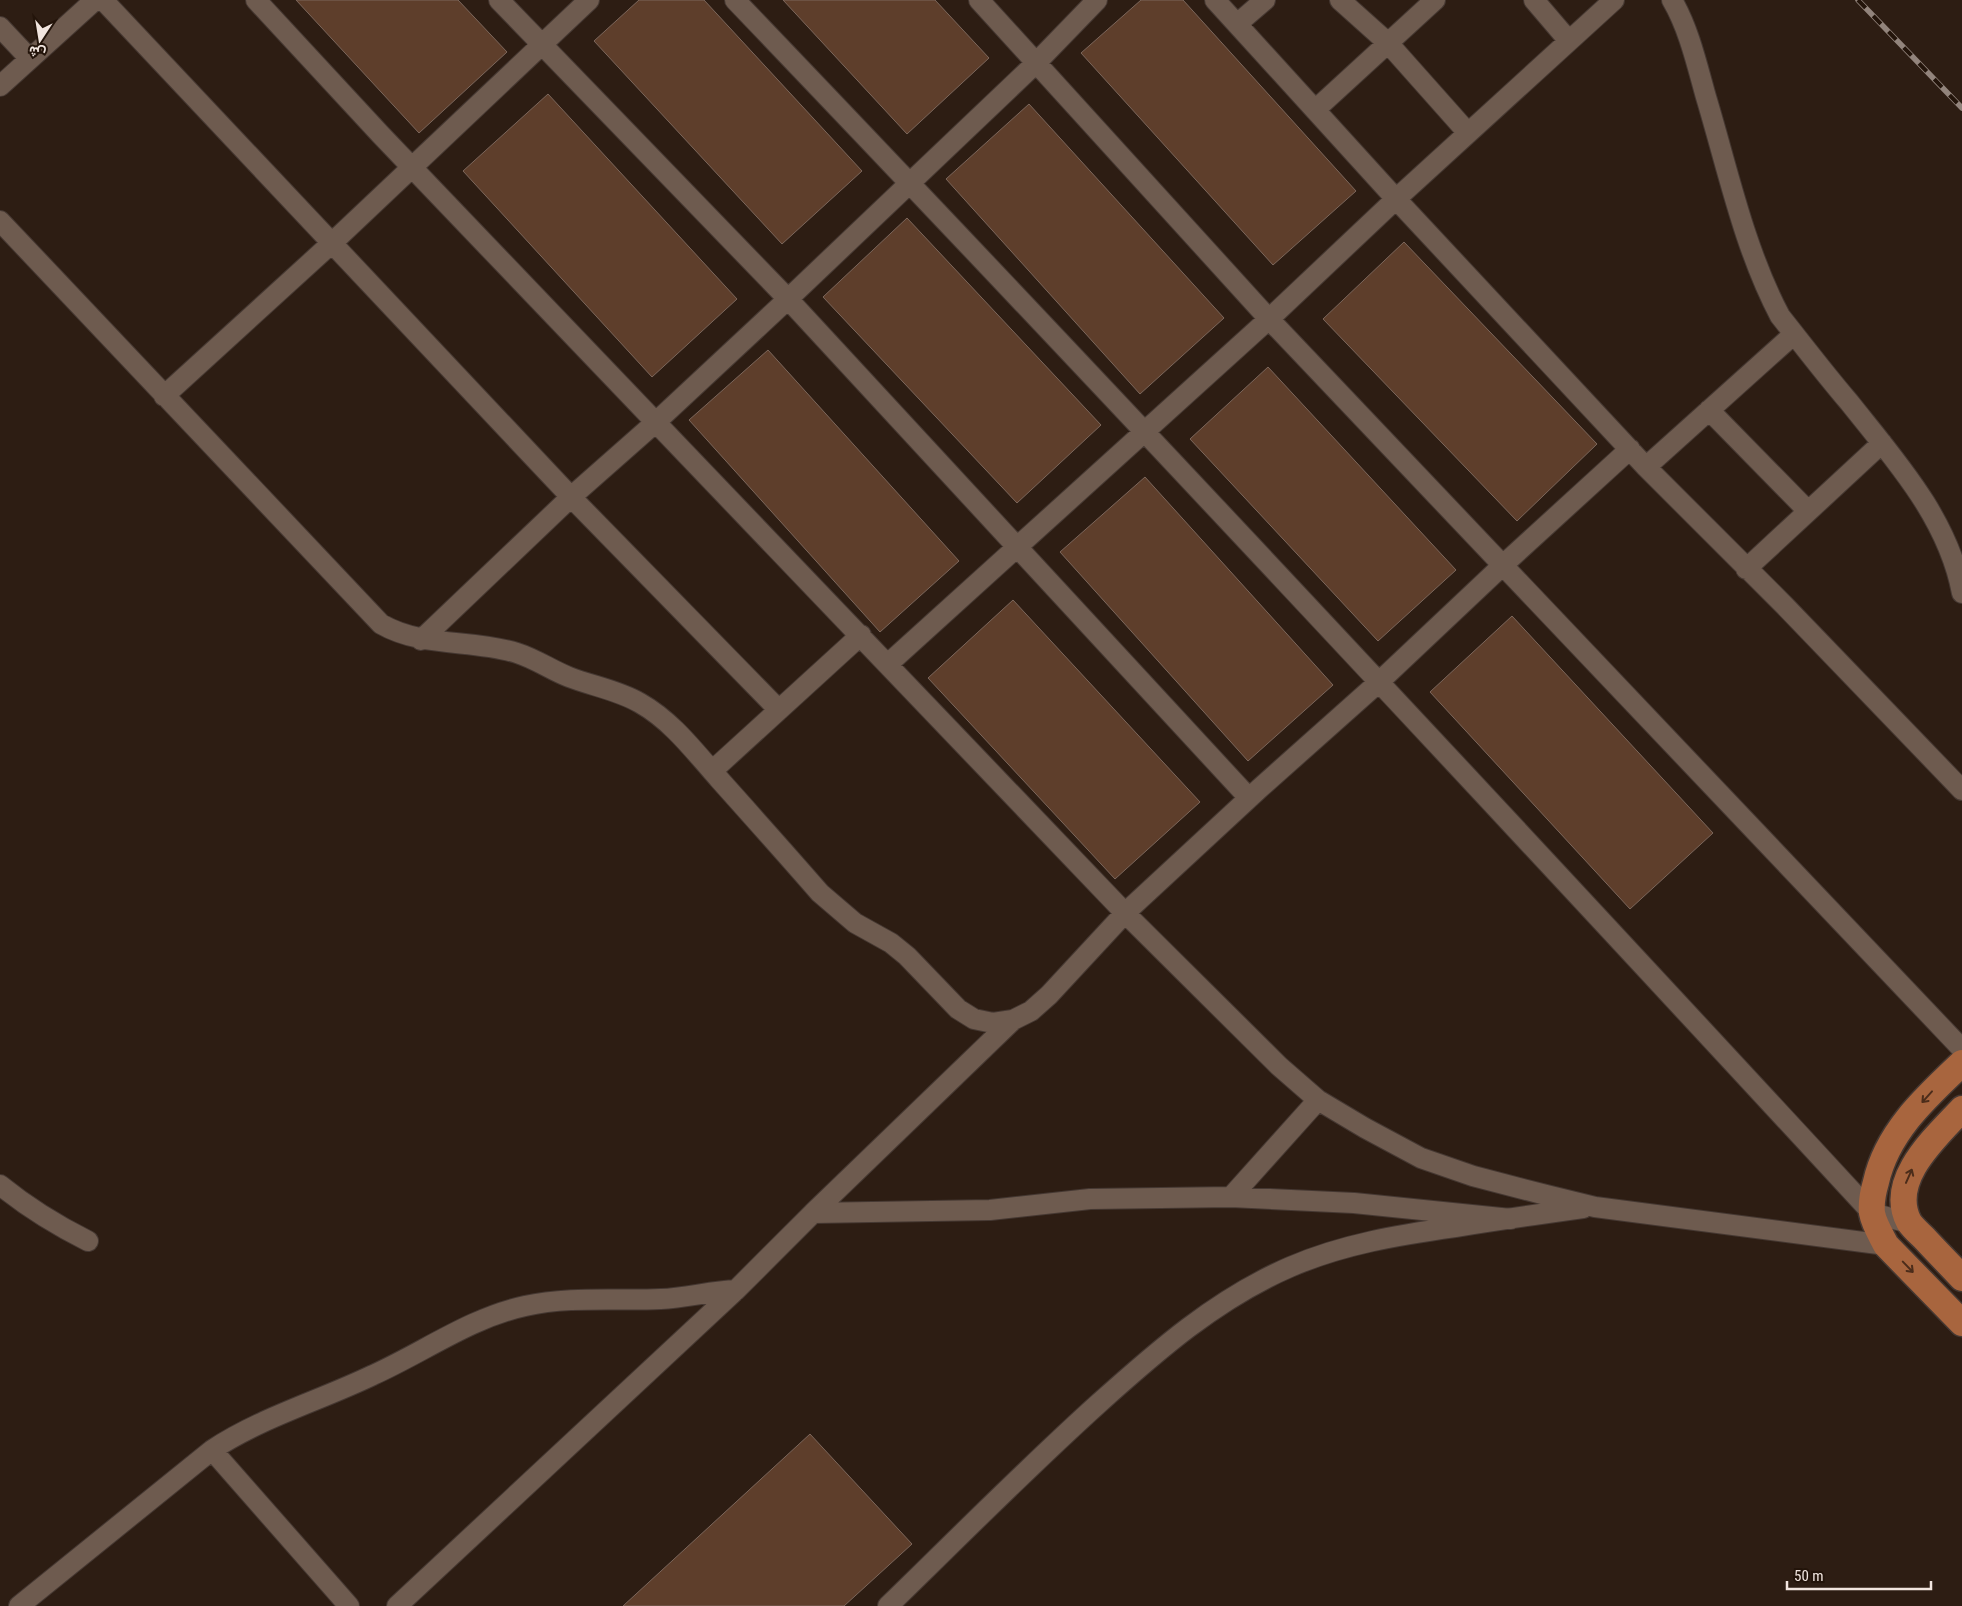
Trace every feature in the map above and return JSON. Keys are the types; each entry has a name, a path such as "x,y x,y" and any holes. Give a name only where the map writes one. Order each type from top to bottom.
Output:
{"main road":[{"path":"1962,1063 1933,1090 1894,1136 1883,1158 1878,1174 1873,1194 1872,1213 1886,1245 1962,1323"},
{"path":"1962,1109 1918,1159 1909,1174 1905,1187 1904,1206 1909,1223 1962,1278"}],"street":[{"path":"0,86 95,0"},
{"path":"103,0 333,242 571,497 779,710"},
{"path":"256,0 413,167 1125,912 1279,1066 1318,1100 1421,1158 1472,1176 1595,1207 1886,1245"},
{"path":"499,0 788,299 1249,798"},
{"path":"164,396 333,242 590,0"},
{"path":"735,0 910,182 1379,682 1872,1213 1909,1223"},
{"path":"979,0 1269,319 1962,1049"},
{"path":"421,640 571,497 656,422 788,299 1037,62 1097,0"},
{"path":"1215,0 1396,199 1646,467 1798,620 1962,790"},
{"path":"1237,24 1265,0"},
{"path":"1340,0 1388,43 1468,133"},
{"path":"1315,110 1435,0"},
{"path":"1534,0 1568,41"},
{"path":"888,664 1269,319 1396,199 1614,0"},
{"path":"1672,0 1694,56 1754,255 1768,294 1794,334 1882,443 1927,505 1945,538 1959,578 1962,593"},
{"path":"0,27 30,59"},
{"path":"0,221 371,616 392,631 421,640 498,648 517,653 534,659 566,676 627,696 640,703 671,725 820,893 838,910 855,923 891,943 907,956 958,1009 974,1018 993,1023 1013,1020"},
{"path":"1646,467 1794,334"},
{"path":"1709,410 1808,511"},
{"path":"1746,569 1882,443"},
{"path":"397,1606 736,1290 1013,1020 1031,1011 1049,995 1125,912 1379,682 1630,449"},
{"path":"712,771 860,635"},
{"path":"1231,1197 1318,1100"},
{"path":"0,1185 30,1208 60,1227 88,1241"},
{"path":"813,1213 990,1210 1090,1199 1231,1197 1319,1200 1511,1219"},
{"path":"888,1606 1062,1437 1147,1360 1196,1320 1261,1280 1290,1267 1354,1245 1425,1231 1595,1207"},
{"path":"19,1606 212,1450 259,1422 368,1378 472,1323 499,1313 547,1302 663,1299 736,1290"},
{"path":"212,1450 349,1606"}],"building":[{"path":"296,0 458,0 507,52 419,133"},
{"path":"639,0 704,0 862,171 782,244 594,41"},
{"path":"783,0 935,0 989,58 907,134"},
{"path":"1141,0 1183,0 1356,191 1273,265 1081,53"},
{"path":"548,94 737,299 652,377 463,171"},
{"path":"1029,104 1224,318 1140,394 946,179"},
{"path":"907,218 1101,425 1017,503 823,297"},
{"path":"1404,242 1597,444 1517,521 1323,319"},
{"path":"768,350 959,561 880,632 689,420"},
{"path":"1268,367 1456,570 1378,641 1190,439"},
{"path":"1145,477 1333,685 1248,761 1060,552"},
{"path":"1013,600 1200,802 1115,879 928,678"},
{"path":"1512,616 1713,833 1630,909 1430,692"},
{"path":"810,1434 912,1544 844,1606 623,1606"}],"railway":[{"path":"1858,0 1962,108"}]}
